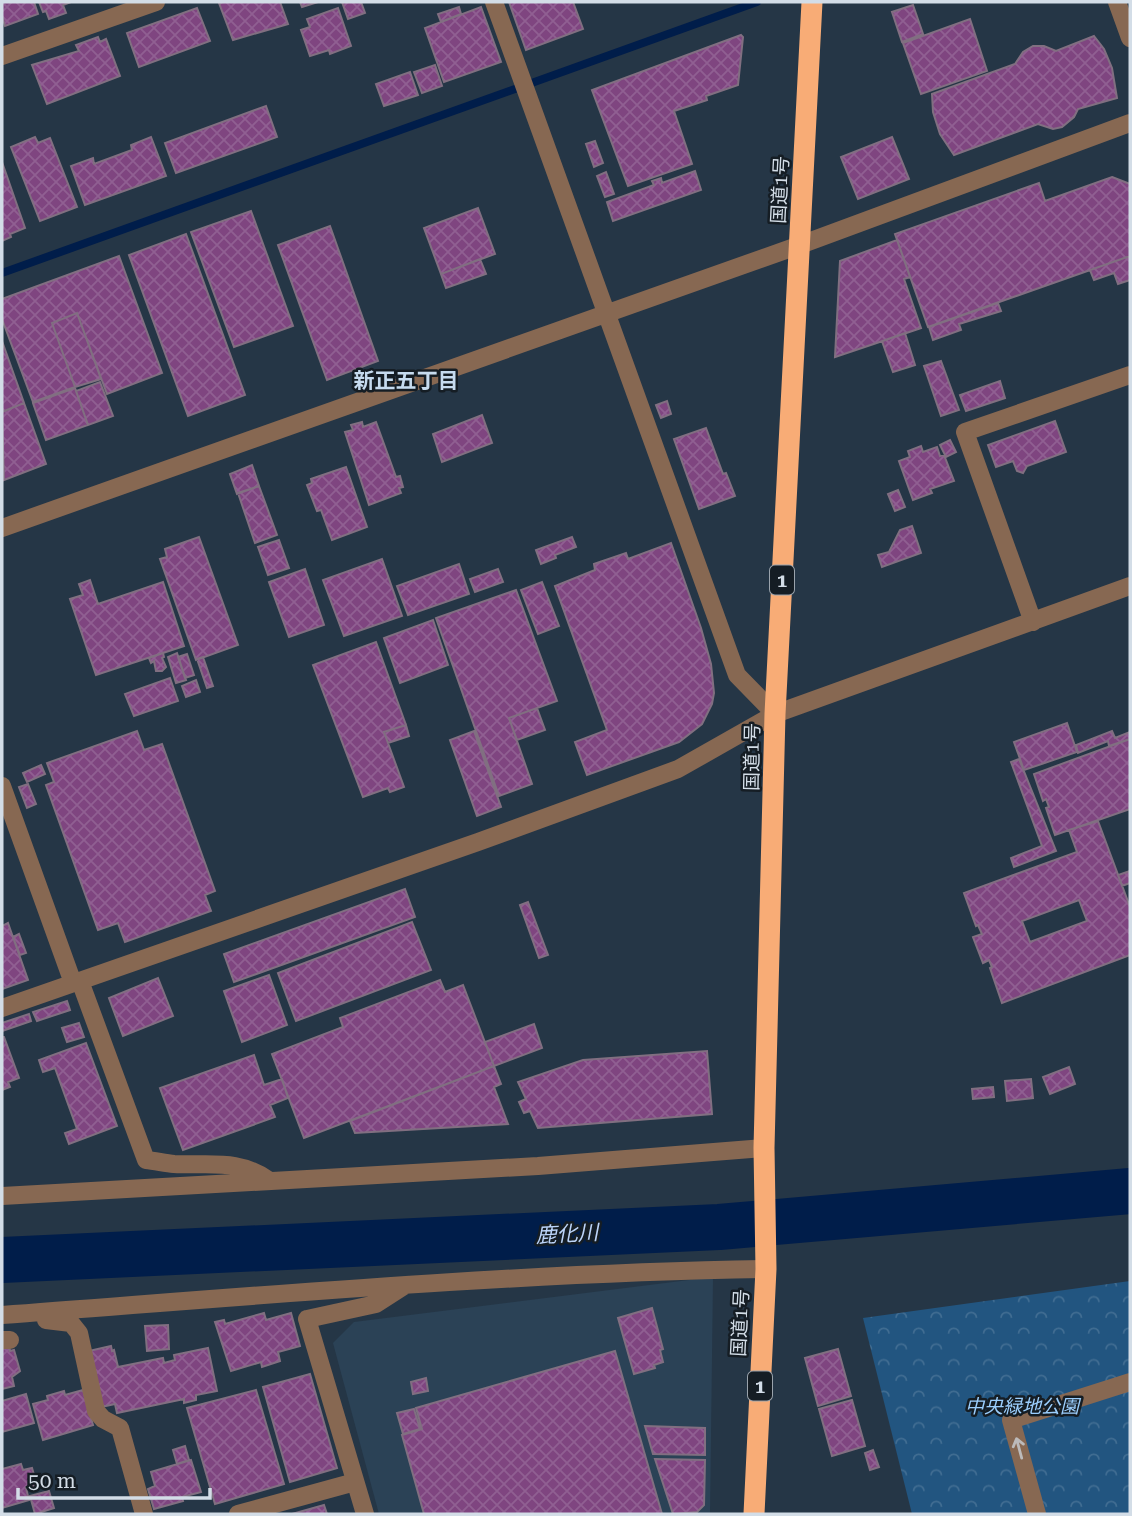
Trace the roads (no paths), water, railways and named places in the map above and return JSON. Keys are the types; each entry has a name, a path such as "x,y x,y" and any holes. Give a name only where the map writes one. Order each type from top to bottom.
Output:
{"highway":[{"name":"国道1号","path":"754,1514 765,1264 764,1148 775,713 811,7"}],"street":[{"path":"2,56 156,2"},
{"path":"494,2 737,675 775,713"},
{"path":"1117,2 1130,38"},
{"path":"2,528 800,245 1130,123"},
{"path":"1033,622 965,432 1130,375"},
{"path":"2,1008 478,842 678,769 775,713 1130,586"},
{"path":"2,786 146,1160 174,1164 235,1164 258,1171 271,1181"},
{"path":"2,1196 538,1166 764,1148"},
{"path":"3,1315 407,1284 765,1264"},
{"path":"365,1514 307,1319 376,1304 407,1284"},
{"path":"3,1315 71,1323 79,1333 96,1411 103,1419 120,1428 144,1514"},
{"path":"1037,1514 1011,1420 1130,1381"},
{"path":"238,1514 355,1482"}],"waterway":[{"path":"2,273 757,2"},
{"name":"鹿化川","path":"2,1260 719,1227 1130,1191"}],"district":[{"name":"新正五丁目","path":"406,381"}],"park label":[{"name":"中央緑地公園","path":"1022,1406"}]}
